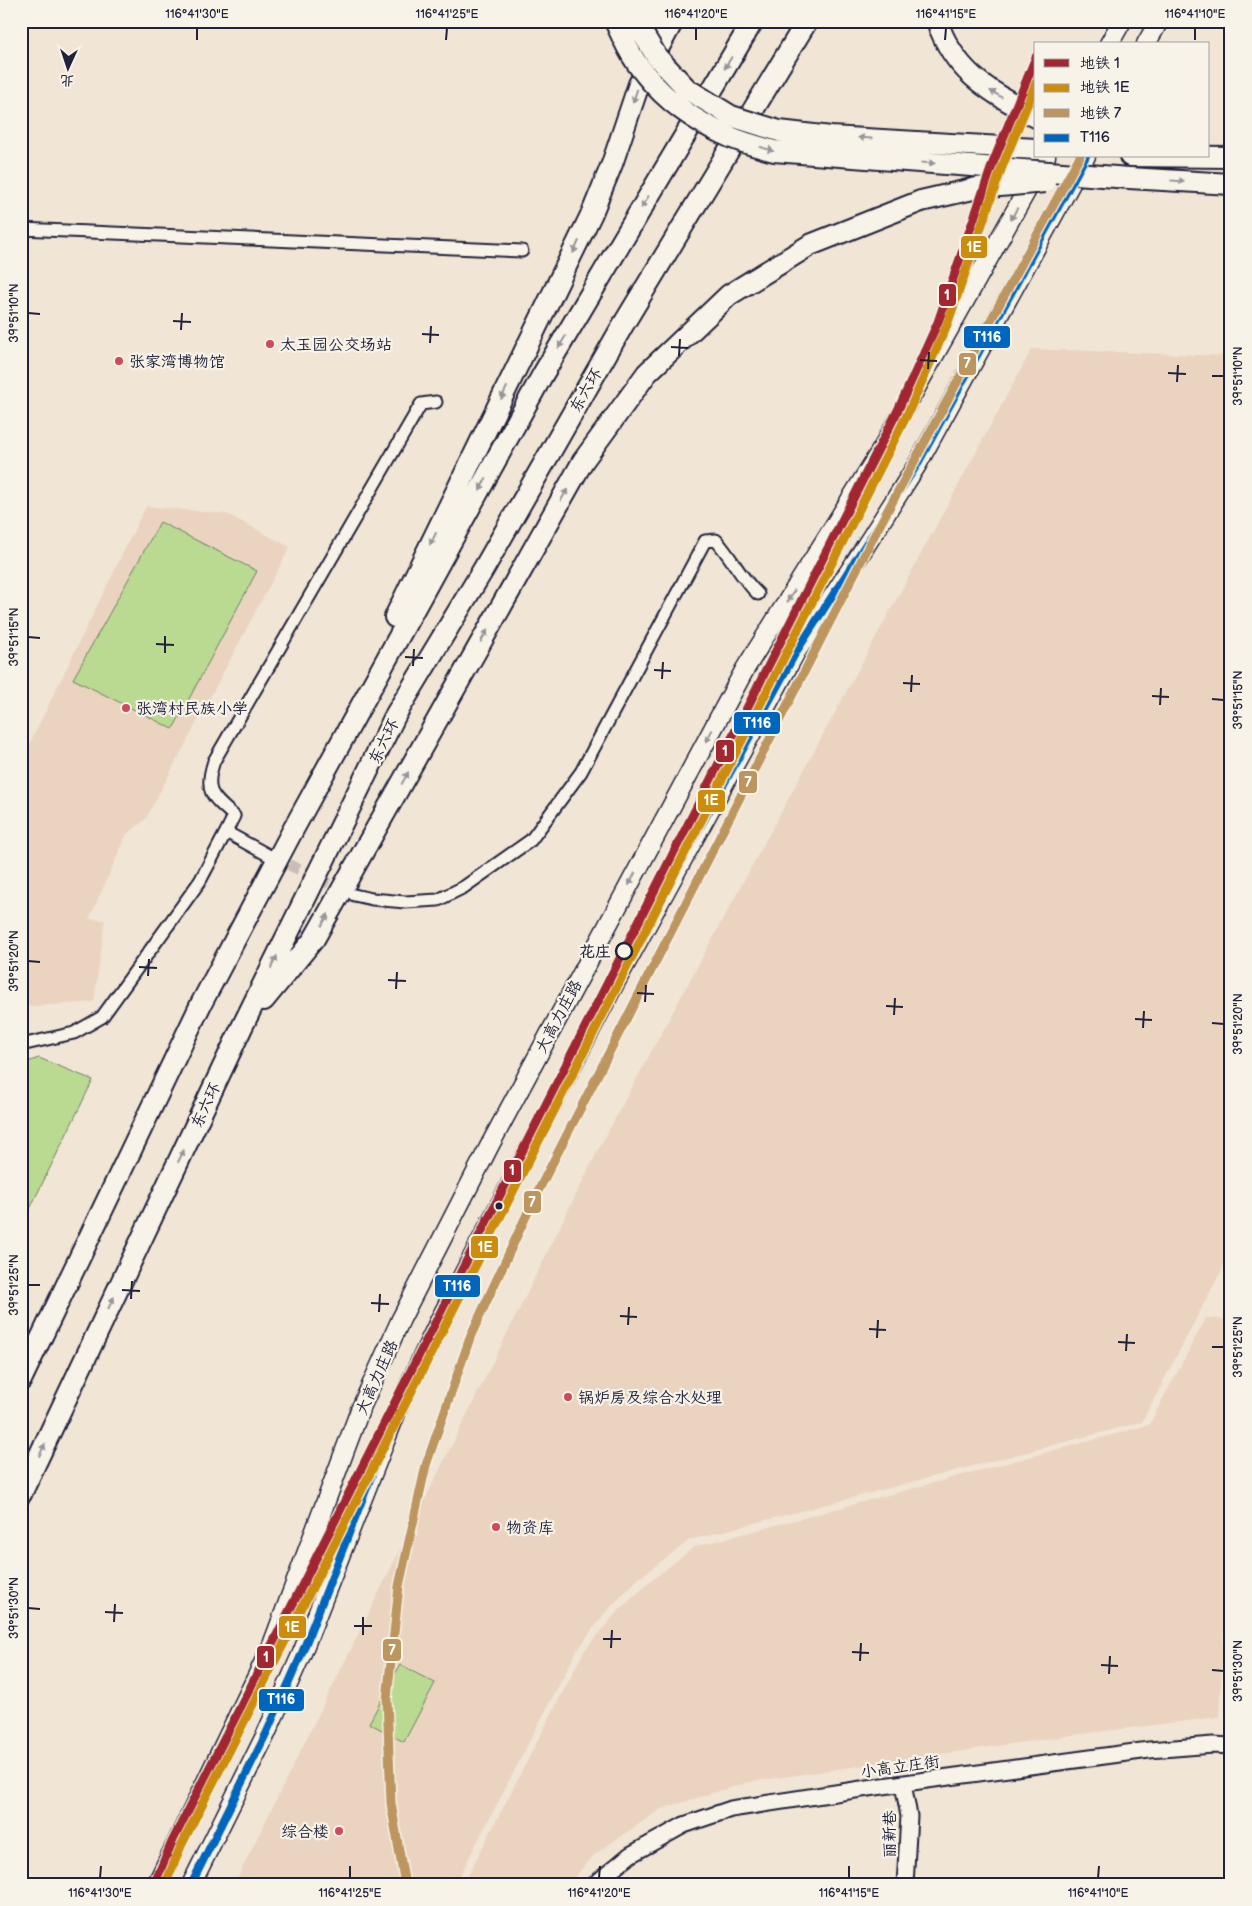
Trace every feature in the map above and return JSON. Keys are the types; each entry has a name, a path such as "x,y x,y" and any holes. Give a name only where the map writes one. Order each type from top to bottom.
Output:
{"highway":[{"path":"615,21 626,45 644,74 690,115 732,138 774,151 1231,184"},
{"path":"635,21 657,57 687,89 731,116 788,132 1034,149"},
{"path":"294,828 584,230 612,164 638,84 673,21"},
{"path":"21,1380 201,1004 294,828 543,374 753,21"},
{"name":"东六环","path":"21,1494 242,1027 396,714 483,570 628,316 807,21"},
{"path":"937,21 942,38 960,66 988,90 1034,116"},
{"path":"1210,152 1230,156"},
{"path":"1210,156 1230,156"},
{"path":"242,1027 314,940 583,461 647,374 729,295 810,245 921,201 977,188 1013,184 1129,178"}],"main road":[{"path":"1110,42 1122,21"},
{"path":"1147,42 1159,21"},
{"name":"大高力庄路","path":"156,1885 272,1645 360,1410 401,1319 491,1143 745,669 883,447 1045,158"},
{"name":"大高力庄路","path":"191,1885 270,1725 302,1653 399,1406 440,1320 612,989 796,652 917,465 1085,158"}],"street":[{"path":"21,229 522,251"},
{"path":"21,1045 74,1033 102,1017 200,881 234,816 214,798 208,779 214,761 420,404 436,402"},
{"path":"354,895 404,902 438,900 464,887 531,840 581,772 705,541 716,540 731,557 737,571 758,594"},
{"path":"226,832 268,855"},
{"name":"小高立庄街","path":"594,1885 630,1855 684,1825 731,1809 1148,1750 1213,1745 1231,1746"},
{"name":"丽新巷","path":"903,1784 909,1816 905,1885"}],"shaded area":[{"path":"1032,349 1231,356 1231,1252 1142,1422 690,1540 639,1578 603,1615 576,1652 455,1885 234,1885 598,1150"},
{"name":"张湾村民族小学","path":"146,506 227,514 290,547 145,820 127,834 89,919 105,920 94,1002 21,1007 21,761"},
{"path":"1206,1318 1231,1320 1231,1595 1226,1595 1219,1717 1073,1735 749,1782 661,1809 595,1854 568,1885 463,1885 584,1651 618,1611 651,1581 694,1547 1149,1425"}],"green space":[{"path":"160,522 257,571 173,729 73,679"},
{"path":"39,1058 93,1080 21,1227 21,1064"},
{"path":"400,1665 435,1683 404,1742 369,1723"}],"tunnel":[{"path":"274,858 346,891"}],"metro line":[{"name":"1","path":"154,1885 172,1842 898,410 938,322 993,163 1034,62"},
{"name":"1E","path":"165,1885 181,1846 907,415 947,325 1002,167 1034,88"},
{"name":"7","path":"405,1885 391,1803 387,1699 399,1586 426,1465 471,1335 534,1199 877,530 1079,158"}],"transit line":[{"name":"T116","path":"191,1885 266,1734 302,1653 399,1406 440,1319 612,989 796,652 917,465 1085,158"}],"place":[{"name":"太玉园公交场站","path":"270,344"},
{"name":"张家湾博物馆","path":"119,361"},
{"name":"张湾村民族小学","path":"126,708"},
{"name":"花庄","path":"624,951"},
{"name":"锅炉房及综合水处理","path":"568,1397"},
{"name":"物资库","path":"496,1527"},
{"name":"综合楼","path":"339,1831"}]}
